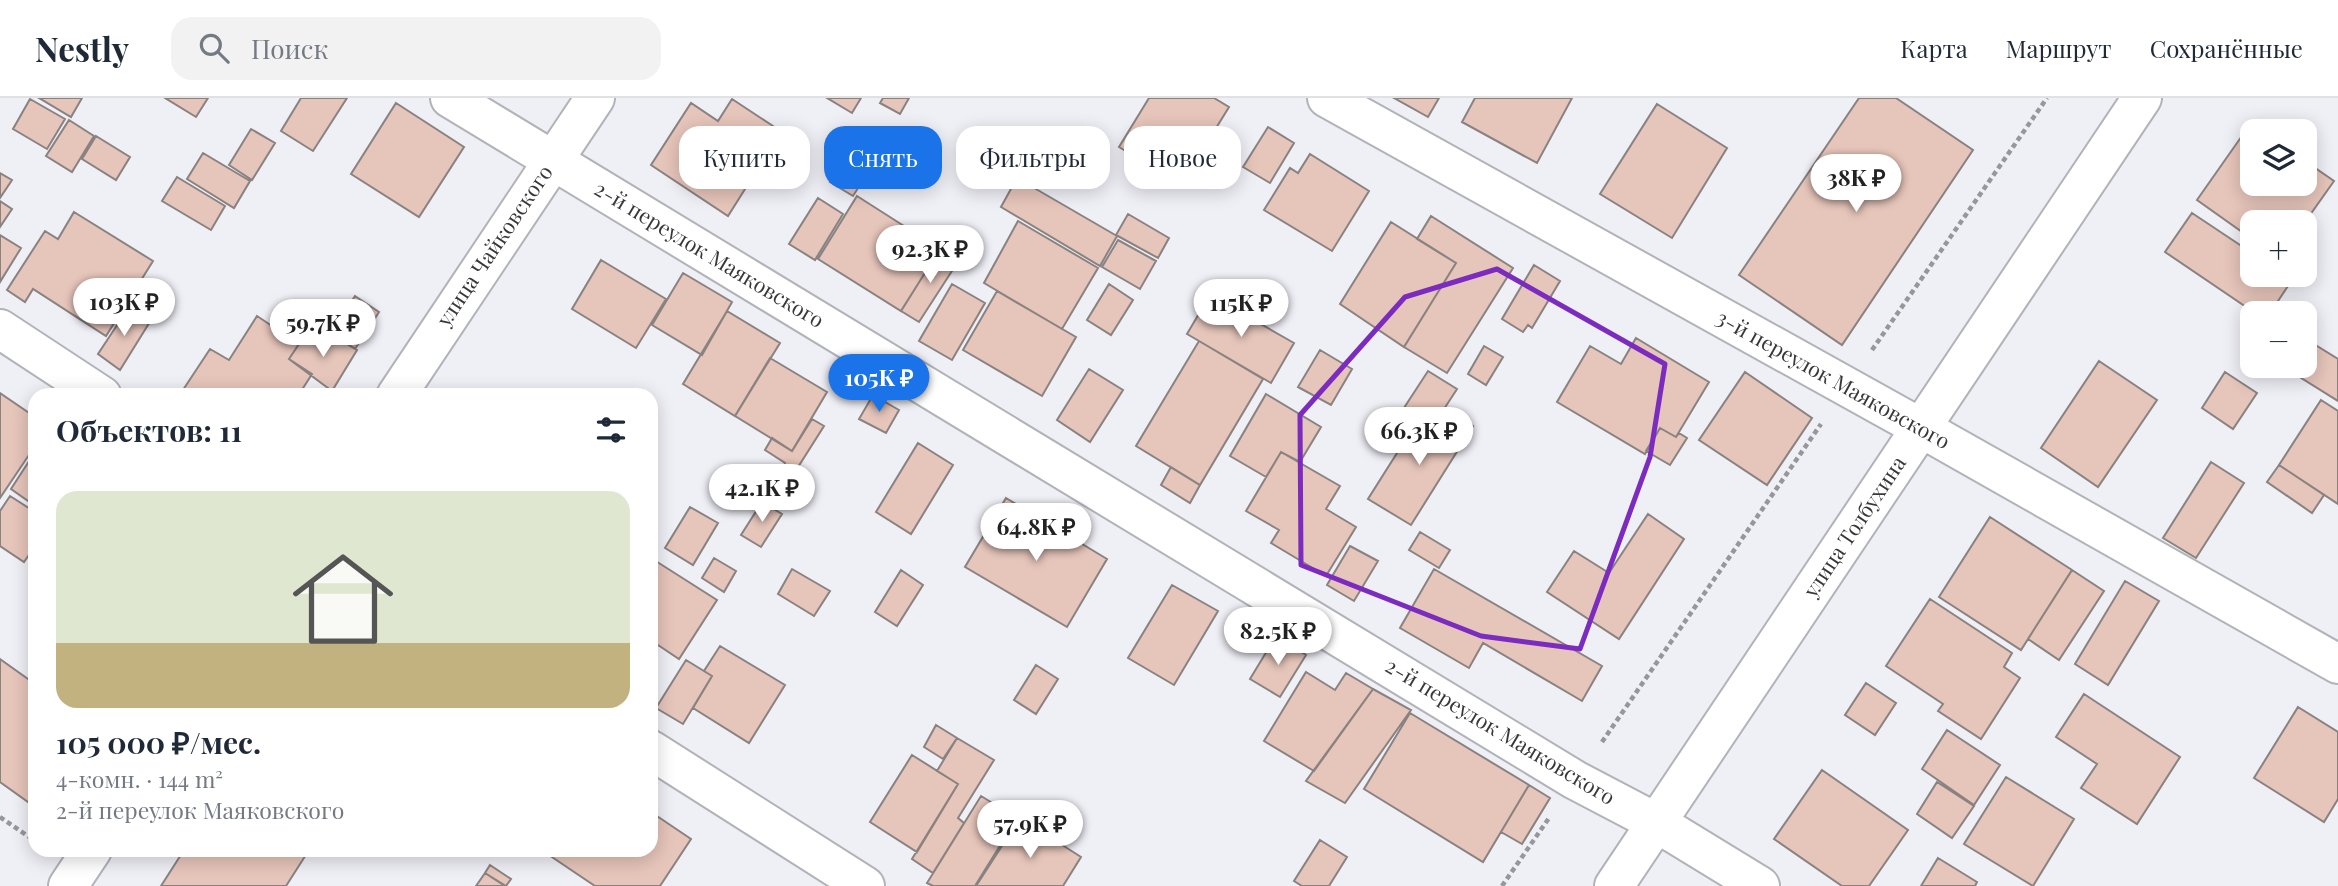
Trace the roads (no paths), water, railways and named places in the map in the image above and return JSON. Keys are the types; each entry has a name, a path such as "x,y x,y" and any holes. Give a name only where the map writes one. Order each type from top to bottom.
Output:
{"street":[{"name":"2-й переулок Маяковского","path":"450,98 1576,780 1657,823 1760,886"},
{"name":"улица Чайковского","path":"402,388 595,98"},
{"name":"3-й переулок Маяковского","path":"1326,98 1921,428 2338,664"},
{"name":"улица Толбухина","path":"1614,886 2142,98"},
{"path":"0,329 90,388"},
{"path":"658,754 865,886"},
{"path":"68,886 87,857"}]}
